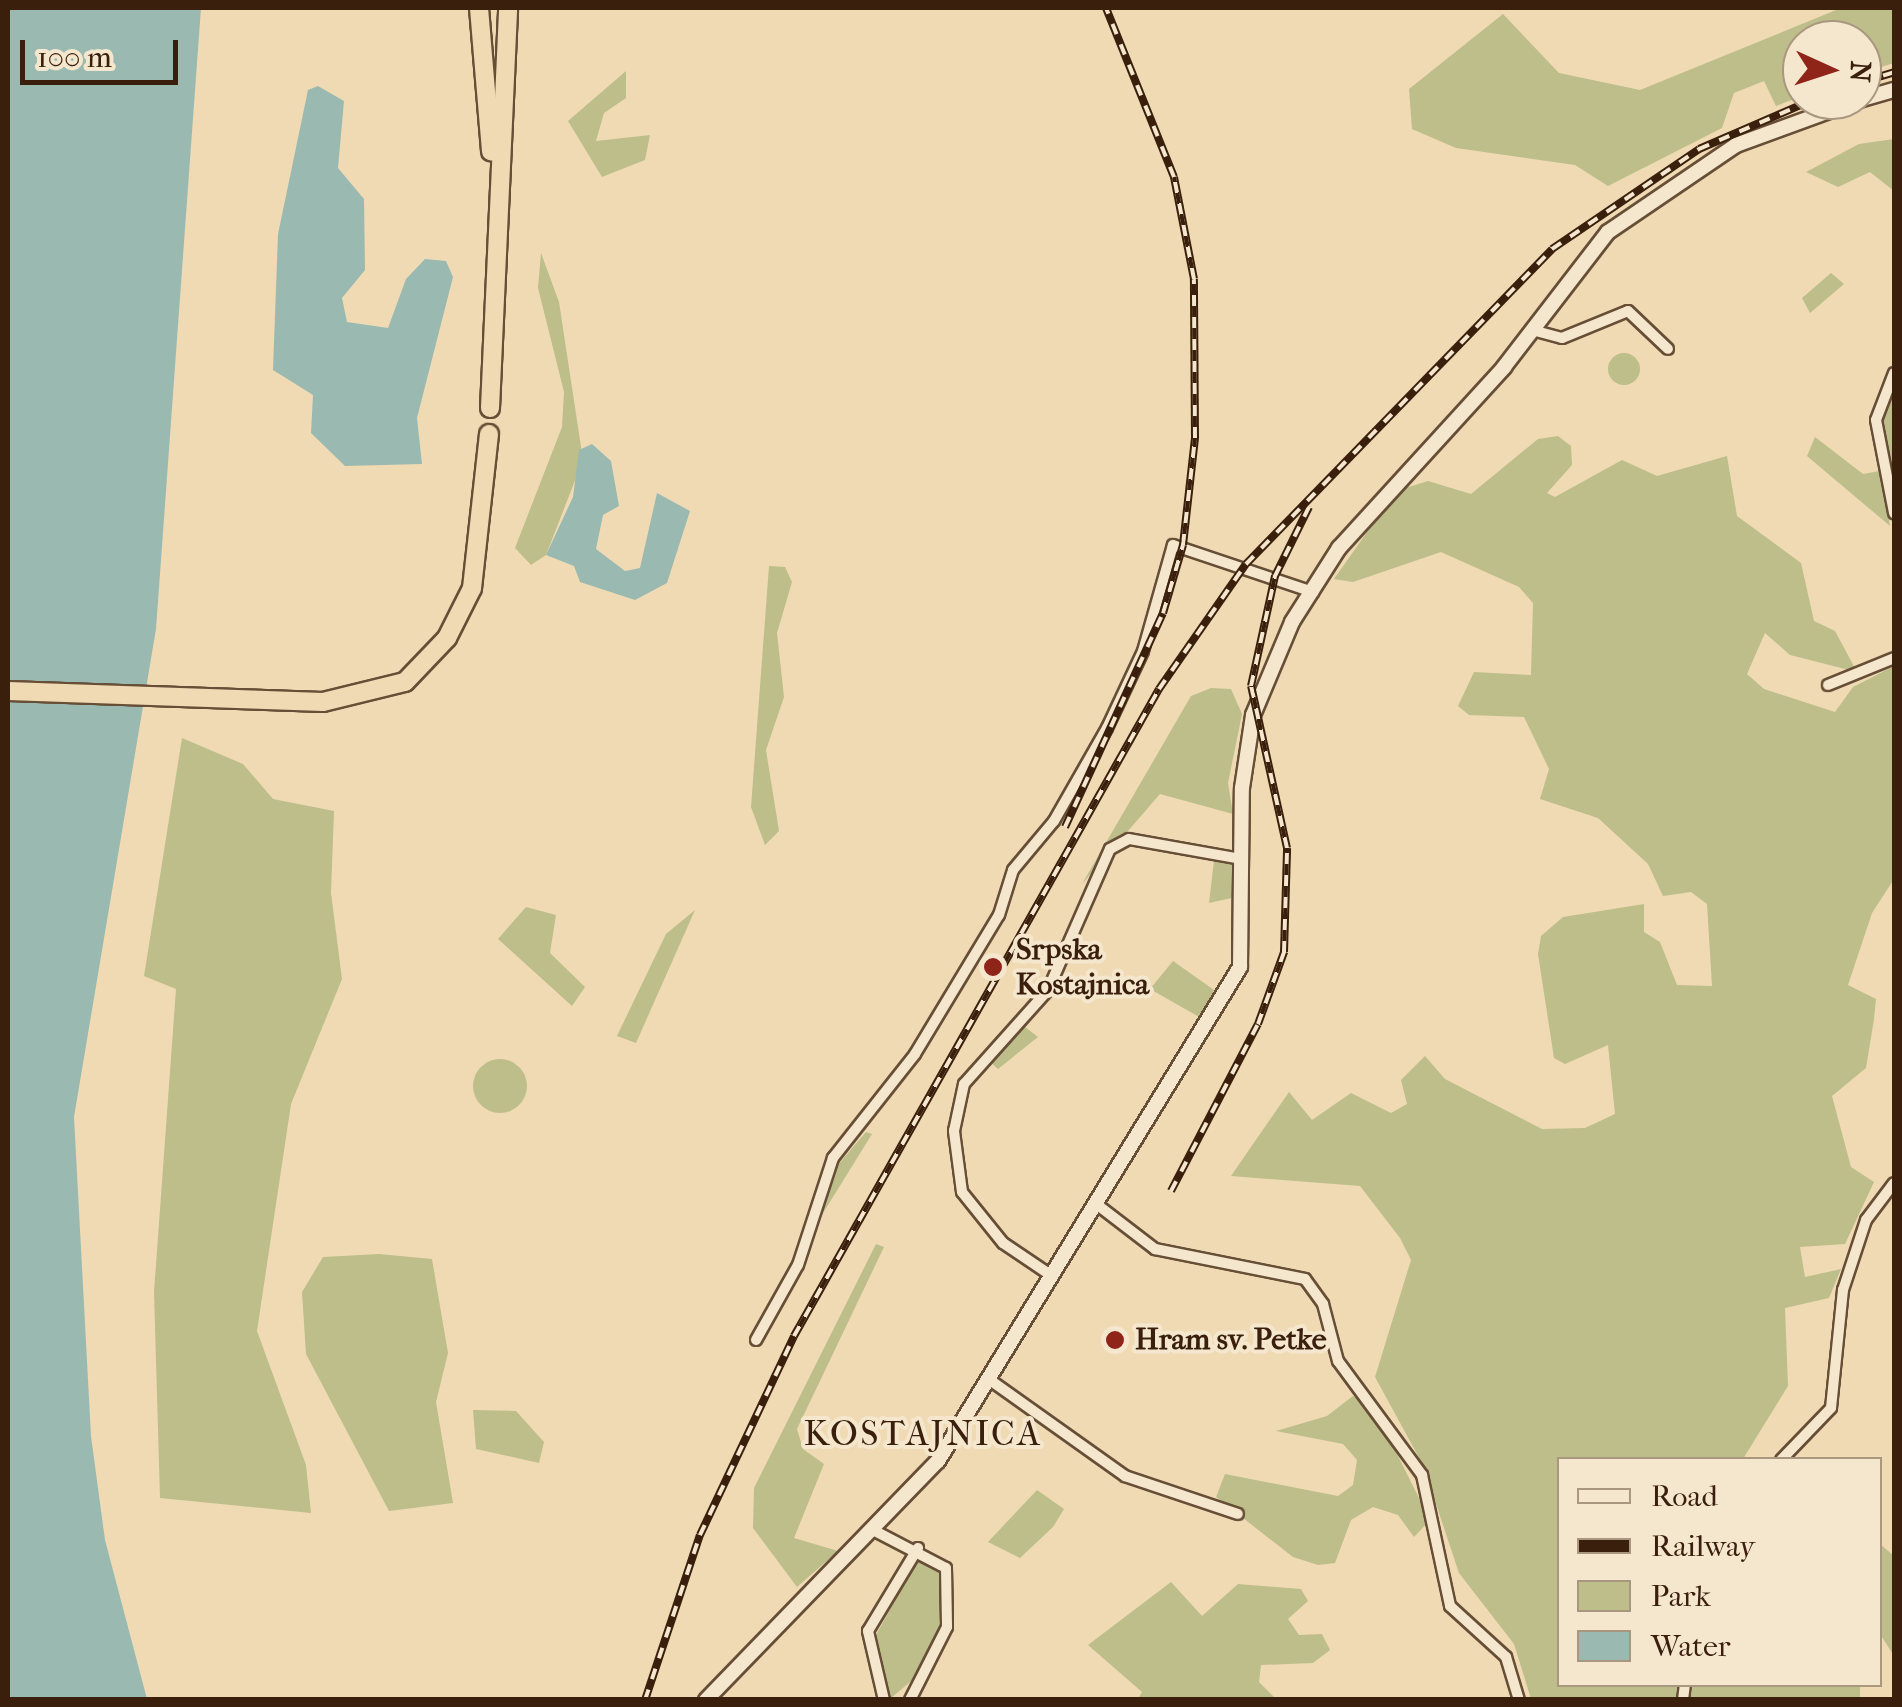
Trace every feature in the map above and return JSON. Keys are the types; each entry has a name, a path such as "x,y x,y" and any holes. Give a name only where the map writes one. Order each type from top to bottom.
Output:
{"highway":[{"path":"480,8 496,238"},
{"path":"490,408 508,8"},
{"path":"503,105 520,8"},
{"path":"8,691 256,702 378,694 432,658 472,588 490,434"}],"main road":[{"path":"706,1700 938,1460 1243,959 1241,859 1253,716 1279,647 1360,520 1532,330 1608,232 1649,199 1794,120"}],"street":[{"path":"1532,330 1562,338 1628,310 1668,349"},
{"path":"1894,373 1876,420 1894,513"},
{"path":"756,1340 798,1266 833,1158 916,1054 999,915 1013,870 1089,762 1142,651 1172,544 1314,592"},
{"path":"1828,685 1894,658"},
{"path":"1052,1276 1003,1243 962,1192 954,1131 964,1084 1048,990 1110,849 1130,839 1241,859"},
{"path":"1784,1457 1831,1408 1843,1290 1866,1220 1894,1183"},
{"path":"1095,1203 1156,1248 1306,1278 1323,1304 1338,1361 1422,1475 1450,1606 1506,1657 1518,1700"},
{"path":"990,1380 1124,1476 1238,1514"},
{"path":"873,1530 918,1548 946,1568 950,1606 939,1651 910,1700"},
{"path":"884,1700 868,1631 918,1548"}],"green space":[{"path":"1841,8 1894,8 1894,63 1882,67 1882,20 1812,20"},
{"path":"1503,14 1559,73 1640,90 1782,32 1782,104 1776,106 1764,81 1734,93 1722,128 1608,186 1575,165 1456,148 1412,129 1409,89"},
{"path":"626,71 626,98 604,113 596,141 650,135 645,160 602,177 568,121"},
{"path":"1894,139 1894,191 1870,172 1838,187 1806,172 1859,144"},
{"path":"541,253 559,302 583,460 546,555 531,565 515,548 562,427 564,392 538,288"},
{"path":"1831,273 1844,284 1810,313 1802,298"},
{"path":"1624,353 1635,358 1640,369 1635,380 1624,385 1613,380 1608,369 1613,358"},
{"path":"1894,382 1894,487 1881,421"},
{"path":"1558,436 1571,446 1572,465 1547,493 1555,497 1622,460 1657,476 1727,456 1737,516 1801,563 1814,621 1835,631 1857,672 1790,655 1765,633 1747,674 1764,689 1835,712 1853,687 1894,666 1894,879 1872,913 1848,985 1876,999 1874,1019 1866,1068 1832,1096 1851,1167 1874,1182 1845,1244 1800,1247 1805,1277 1841,1269 1829,1298 1785,1308 1788,1386 1744,1457 1557,1457 1557,1687 1860,1687 1860,1699 1531,1699 1514,1644 1459,1573 1423,1465 1375,1377 1411,1260 1400,1238 1360,1186 1231,1176 1289,1092 1312,1120 1351,1093 1391,1113 1407,1104 1401,1080 1425,1056 1445,1079 1542,1129 1585,1128 1615,1114 1608,1045 1565,1064 1554,1058 1538,954 1541,936 1563,917 1644,904 1644,932 1660,942 1677,985 1712,986 1707,904 1691,892 1663,896 1648,864 1598,818 1540,799 1549,769 1524,717 1469,715 1458,706 1474,672 1531,675 1533,603 1519,587 1441,552 1353,582 1334,579 1396,491 1428,481 1471,494 1538,439"},
{"path":"1815,437 1863,474 1880,471 1890,526 1807,456"},
{"path":"769,566 785,567 792,582 777,633 784,697 766,750 779,831 765,845 751,807"},
{"path":"1211,688 1231,689 1242,714 1228,783 1233,814 1160,794 1082,884 1191,696"},
{"path":"182,738 243,764 273,799 334,811 331,893 342,979 291,1104 257,1331 306,1465 311,1513 160,1498 154,1292 176,989 144,976"},
{"path":"1214,861 1234,864 1236,897 1209,903"},
{"path":"526,907 556,915 550,953 585,987 572,1006 498,939"},
{"path":"695,910 636,1043 617,1036 666,934"},
{"path":"1173,961 1214,990 1201,1018 1150,989"},
{"path":"1025,1027 1038,1037 998,1069 989,1061"},
{"path":"500,1059 519,1067 527,1086 519,1105 500,1113 481,1105 473,1086 481,1067"},
{"path":"866,1132 872,1134 820,1218 836,1167"},
{"path":"876,1244 884,1247 797,1429 803,1449 824,1464 794,1538 838,1551 797,1587 753,1528 754,1488"},
{"path":"379,1254 432,1259 448,1353 436,1402 453,1503 389,1511 306,1354 302,1292 323,1257"},
{"path":"1353,1396 1377,1414 1430,1520 1414,1537 1398,1515 1373,1507 1351,1520 1335,1563 1318,1565 1293,1557 1216,1497 1225,1474 1338,1496 1353,1485 1357,1460 1343,1444 1276,1431 1327,1416"},
{"path":"473,1410 516,1411 544,1442 539,1463 476,1449"},
{"path":"1037,1490 1064,1509 1053,1527 1020,1558 988,1542"},
{"path":"1882,1546 1894,1556 1894,1656 1882,1637"},
{"path":"921,1554 942,1569 942,1622 923,1671 890,1699 872,1642"},
{"path":"1171,1582 1202,1616 1238,1584 1301,1589 1308,1601 1288,1619 1299,1635 1322,1634 1330,1650 1313,1663 1261,1665 1259,1682 1276,1699 1138,1699 1142,1692 1088,1645"}],"water":[{"path":"8,8 201,8 156,629 74,1117 91,1436 105,1540 147,1699 8,1700"},
{"path":"318,86 344,101 338,168 364,199 365,270 342,298 347,322 388,328 406,279 425,259 446,261 453,277 417,418 422,464 345,466 311,433 313,395 273,370 278,234 308,90"},
{"path":"592,444 611,461 619,506 603,515 596,549 625,571 640,568 657,493 690,511 667,583 635,600 580,582 574,566 546,555 573,497 579,450"}],"railway":[{"path":"1065,827 1163,613 1183,545 1195,438 1194,279 1174,177 1106,8"},
{"path":"1882,76 1894,72"},
{"path":"645,1700 700,1535 794,1336 1159,689 1246,564 1552,249 1699,149 1782,113"},
{"path":"1171,1191 1258,1024 1284,952 1287,848 1251,686 1275,576 1309,507"}],"place":[{"name":"Srpska Kostajnica","path":"993,967"},
{"name":"Hram sv. Petke","path":"1115,1340"}],"district":[{"name":"KOSTAJNICA","path":"923,1434"}]}
